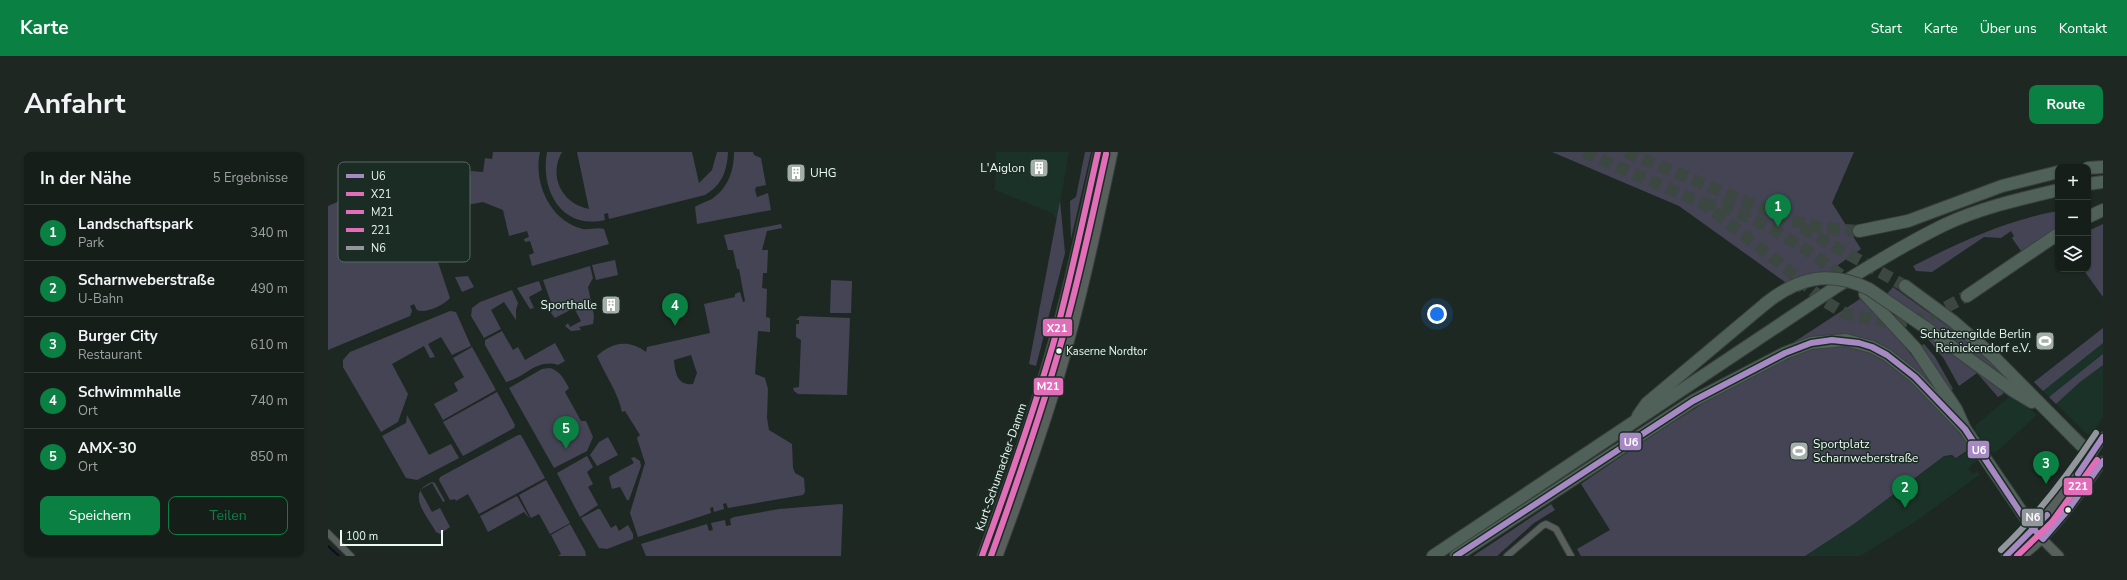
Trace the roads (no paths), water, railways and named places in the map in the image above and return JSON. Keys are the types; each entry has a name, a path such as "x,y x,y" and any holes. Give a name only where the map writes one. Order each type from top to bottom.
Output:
{"highway":[{"path":"2091,168 2103,167"},
{"path":"1859,231 1908,221 2002,186 2055,173"},
{"path":"2091,184 2103,182"},
{"path":"1433,556 1836,287 1890,253 1946,224 2002,204 2055,191"},
{"path":"2091,216 2103,210"},
{"path":"1966,296 2055,236"},
{"path":"1634,422 1647,403 1765,304 1787,288 1800,282 1820,278 1837,278 1858,283 1869,289 1932,332 2012,390 2045,410"},
{"path":"1905,286 1968,334 2017,380 2091,455"},
{"path":"1865,294 1916,349 1956,409 1965,429"},
{"path":"1456,556 1693,401 1784,352 1811,343 1846,340 1872,347 1887,354 1915,376 1965,429 2038,535"}],"main road":[{"name":"Kurt-Schumacher-Damm","path":"982,556 1014,467 1044,374 1064,304 1098,152"},
{"path":"998,556 1029,470 1058,378 1090,258 1113,152"},
{"path":"1044,374 1058,378"},
{"path":"2022,556 2038,535 2103,437"},
{"path":"2006,556 2038,535 2068,510 2102,465 2091,455"},
{"path":"2038,535 2059,556"}],"street":[{"path":"1508,556 1546,524 1553,526 1571,556"},
{"path":"328,533 351,556"}],"waterway":[{"path":"328,546 339,556"}],"tunnel":[{"path":"1584,152 1704,204 1782,265 1826,302 1846,314 1888,322 1916,320 1931,315 1967,296"},
{"path":"1626,152 1790,220 1822,228 1859,231"},
{"path":"1704,204 1724,206 1771,228 1813,254 1852,284"},
{"path":"1802,228 1905,286"}],"place":[{"name":"L'Aiglon","path":"1039,168"},
{"name":"UHG","path":"796,173"},
{"name":"Landschaftspark","path":"1778,227"},
{"name":"Sporthalle","path":"611,305"},
{"name":"Schwimmhalle","path":"675,326"},
{"name":"Schützengilde Berlin Reinickendorf e.V.","path":"2045,341"},
{"name":"Kaserne Nordtor","path":"1059,351"},
{"name":"AMX-30","path":"566,449"},
{"name":"Sportplatz Scharnweberstraße","path":"1799,451"},
{"name":"Burger City","path":"2046,484"},
{"name":"Scharnweberstraße","path":"1905,508"}]}
